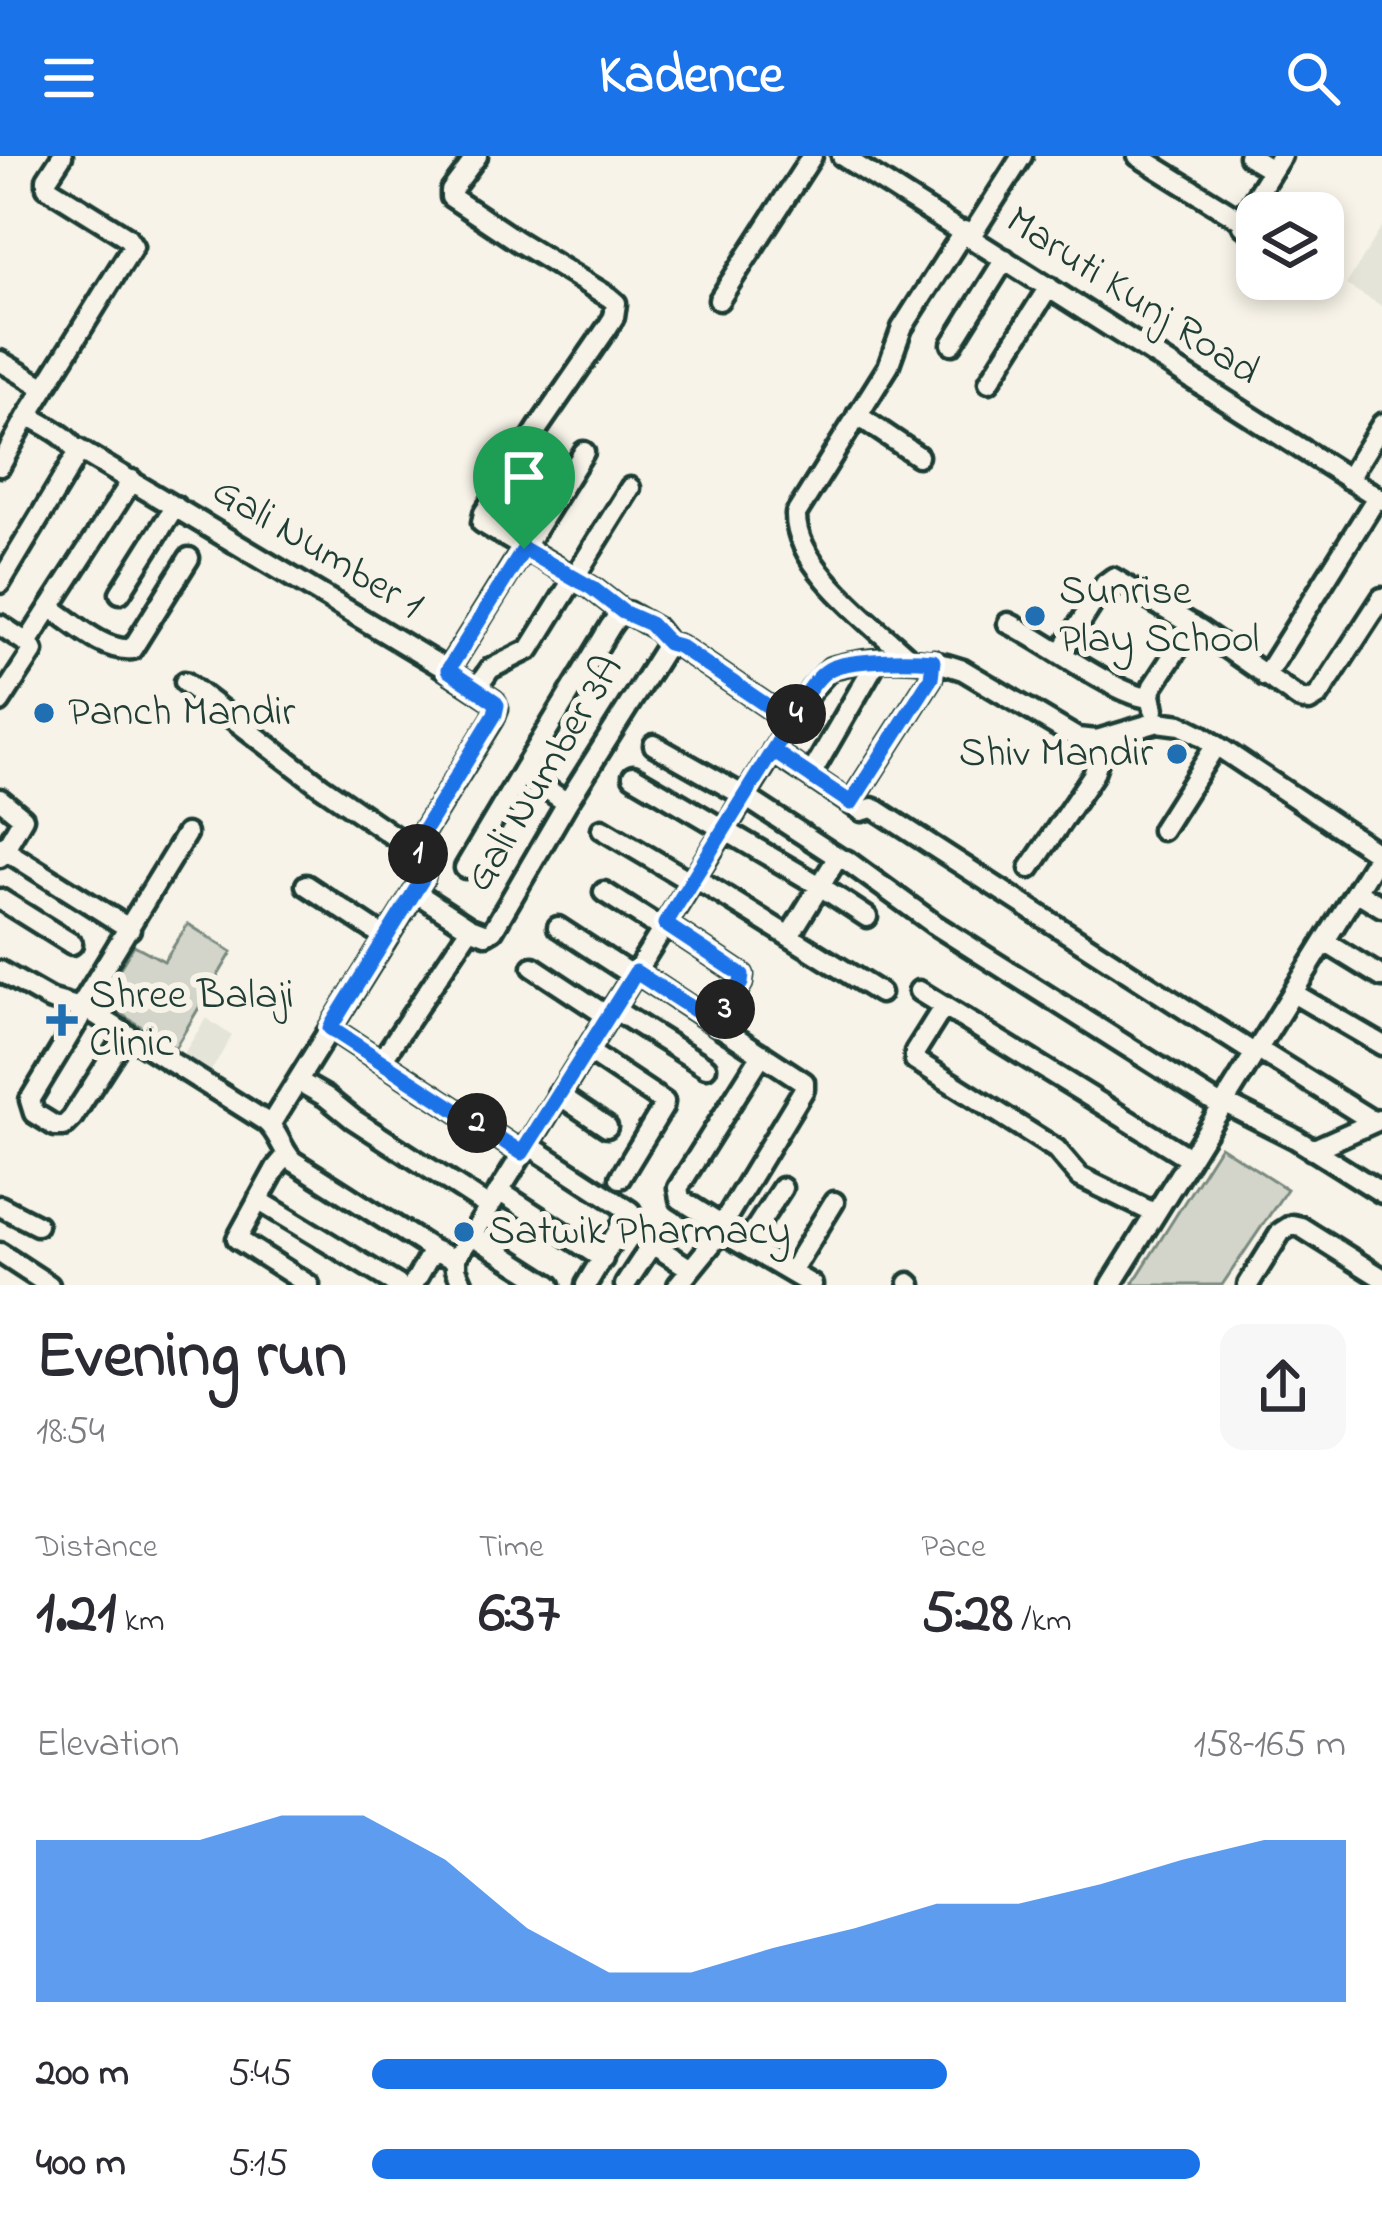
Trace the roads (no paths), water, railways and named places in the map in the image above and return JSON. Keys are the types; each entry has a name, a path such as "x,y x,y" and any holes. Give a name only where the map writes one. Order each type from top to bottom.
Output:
{"street":[{"path":"0,466 133,246 128,237 47,187 62,156"},
{"path":"478,156 451,197 616,304 614,317 482,517 484,525 650,624 668,643"},
{"path":"719,300 812,156"},
{"name":"Maruti Kunj Road","path":"842,156 1380,498"},
{"path":"910,659 828,584 796,527 798,509 888,367 902,328 1022,156"},
{"path":"1138,156 1236,217"},
{"path":"1249,156 1276,163 1258,192"},
{"path":"952,344 1005,259"},
{"path":"989,382 1049,287"},
{"path":"0,362 45,388"},
{"path":"857,415 918,455"},
{"name":"Gali Number 1","path":"0,420 24,423 69,440 476,689"},
{"path":"1348,479 1382,424"},
{"path":"0,583 74,463 76,448"},
{"path":"448,670 584,452"},
{"path":"0,702 50,607 132,480"},
{"path":"412,850 495,714 494,701 476,689 490,669 530,649 630,488"},
{"path":"1265,676 1380,498"},
{"path":"120,592 175,506"},
{"path":"50,607 105,644 132,649 189,559"},
{"path":"1061,653 1109,579 1120,581 1300,700 1314,699 1382,598"},
{"path":"465,868 623,612"},
{"path":"1008,623 1136,697 1151,698"},
{"path":"0,625 29,650"},
{"path":"1158,722 1151,698 1153,686 1193,625"},
{"name":"Gali Number 3A","path":"415,892 470,928 486,934 493,930 668,643 791,722"},
{"path":"463,1285 455,1257 823,673 839,665 910,659 962,670 1066,733 1087,740 1158,722 1181,725 1381,852 1111,1285"},
{"path":"851,803 931,678 933,661"},
{"path":"810,776 876,662"},
{"path":"184,682 421,855 426,866 415,892 270,1125"},
{"path":"1030,868 1094,775 1100,756 1097,740"},
{"path":"653,745 850,862 934,924 1222,1104 1382,1193"},
{"path":"1162,830 1216,745"},
{"path":"773,751 864,811 877,810 999,892 1256,1051 1378,1120"},
{"path":"522,772 567,803"},
{"path":"633,776 867,917"},
{"path":"0,799 23,818 2,851 130,928"},
{"path":"602,829 880,993"},
{"path":"126,1034 68,1123 55,1126 34,1113 33,1094 186,834"},
{"path":"789,936 839,859"},
{"path":"306,885 386,938"},
{"path":"1356,891 1382,907"},
{"path":"604,892 742,975 716,1024"},
{"path":"0,899 72,944"},
{"path":"558,927 802,1079 805,1086 721,1228 684,1276 652,1244 623,1225"},
{"path":"382,1060 470,928"},
{"path":"1325,942 1382,976"},
{"path":"533,967 706,1067"},
{"path":"2,977 54,1002 82,1008 126,1034 270,1125 287,1155 434,1250 455,1257"},
{"path":"920,991 1189,1158"},
{"path":"1292,993 1382,1045"},
{"path":"944,1006 915,1052 915,1060 1056,1149 1080,1177 1154,1214"},
{"path":"330,1028 629,1209 631,1213 586,1285"},
{"path":"586,1050 664,1102 620,1178"},
{"path":"762,1054 678,1188 680,1199 812,1285"},
{"path":"298,1082 353,1119 603,1259"},
{"path":"558,1094 607,1127"},
{"path":"1312,1150 1378,1120"},
{"path":"287,1155 237,1237 309,1285"},
{"path":"746,1246 782,1188"},
{"path":"258,1199 398,1285"},
{"path":"791,1272 834,1202"},
{"path":"0,1206 37,1225"},
{"path":"1248,1285 1281,1232 1292,1225 1382,1278"},
{"path":"472,1235 550,1285"},
{"path":"626,1285 652,1244"},
{"path":"413,1285 434,1250"},
{"path":"0,1253 49,1285"}],"place":[{"name":"Sunrise Play School","path":"1035,616"},
{"name":"Panch Mandir","path":"44,713"},
{"name":"Shiv Mandir","path":"1177,754"},
{"name":"Shree Balaji Clinic","path":"62,1020"},
{"name":"Satwik Pharmacy","path":"464,1232"}]}
